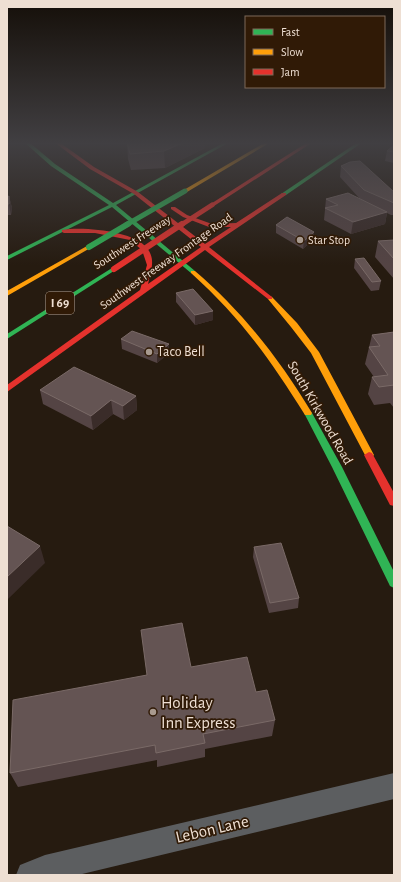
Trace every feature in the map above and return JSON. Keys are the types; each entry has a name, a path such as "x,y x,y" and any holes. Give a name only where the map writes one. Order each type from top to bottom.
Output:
{"main road":[{"name":"South Kirkwood Road","path":"83,183 112,205 181,263 219,290 265,348 296,393 321,437 394,584"},
{"name":"South Kirkwood Road","path":"120,183 136,193 250,280 265,293 294,325 315,352 394,502"},
{"path":"7,258 154,183"},
{"path":"156,183 153,196 185,216 211,226 239,225"},
{"name":"Southwest Freeway","path":"7,294 198,183"},
{"name":"Southwest Freeway","path":"7,337 247,183"},
{"name":"Southwest Freeway Frontage Road","path":"7,389 181,263 301,183"},
{"path":"59,232 88,230 132,239 145,249 150,266 143,290"},
{"path":"236,284 250,280"}],"street":[{"name":"Lebon Lane","path":"30,875 45,869 394,786"}],"building":[{"path":"357,183 384,183 394,192 394,203 364,190"},
{"path":"348,193 387,212 353,222 325,208 338,205 326,199"},
{"path":"9,196 9,204 7,204 7,197"},
{"path":"287,217 314,232 304,241 276,225"},
{"path":"394,240 394,259 378,241"},
{"path":"364,258 381,281 372,282 355,259"},
{"path":"193,289 213,311 195,315 176,293"},
{"path":"132,331 169,344 157,354 121,339"},
{"path":"394,332 394,385 379,387 372,377 388,375 369,347 380,346 372,335"},
{"path":"74,367 136,396 123,406 111,400 91,416 40,390"},
{"path":"7,526 40,546 7,577"},
{"path":"281,543 299,598 270,603 254,547"},
{"name":"Holiday Inn Express","path":"182,623 191,667 247,657 256,692 267,690 275,720 203,734 205,743 156,753 155,745 10,773 13,700 147,675 141,630"}],"traffic: fast":[{"path":"80,183 111,204 193,272"},
{"path":"7,258 154,183"},
{"path":"284,194 300,183"},
{"path":"89,247 185,191"},
{"path":"7,337 114,269"},
{"path":"308,413 337,467 394,583"}],"traffic: slow":[{"path":"185,191 198,183"},
{"path":"7,294 89,247"},
{"path":"193,272 226,303 256,337 284,374 308,413"},
{"path":"270,298 315,352 369,455"}],"traffic: jam":[{"path":"119,183 136,193 270,298"},
{"path":"212,205 246,183"},
{"path":"7,389 181,263 284,194"},
{"path":"114,269 212,205"},
{"path":"173,208 185,216 211,226 239,225"},
{"path":"64,231 95,231 132,239 145,249 150,265 143,290"},
{"path":"369,455 394,502"}],"place":[{"name":"Star Stop","path":"300,240"},
{"name":"Taco Bell","path":"149,352"},
{"name":"Holiday Inn Express","path":"153,712"}]}
